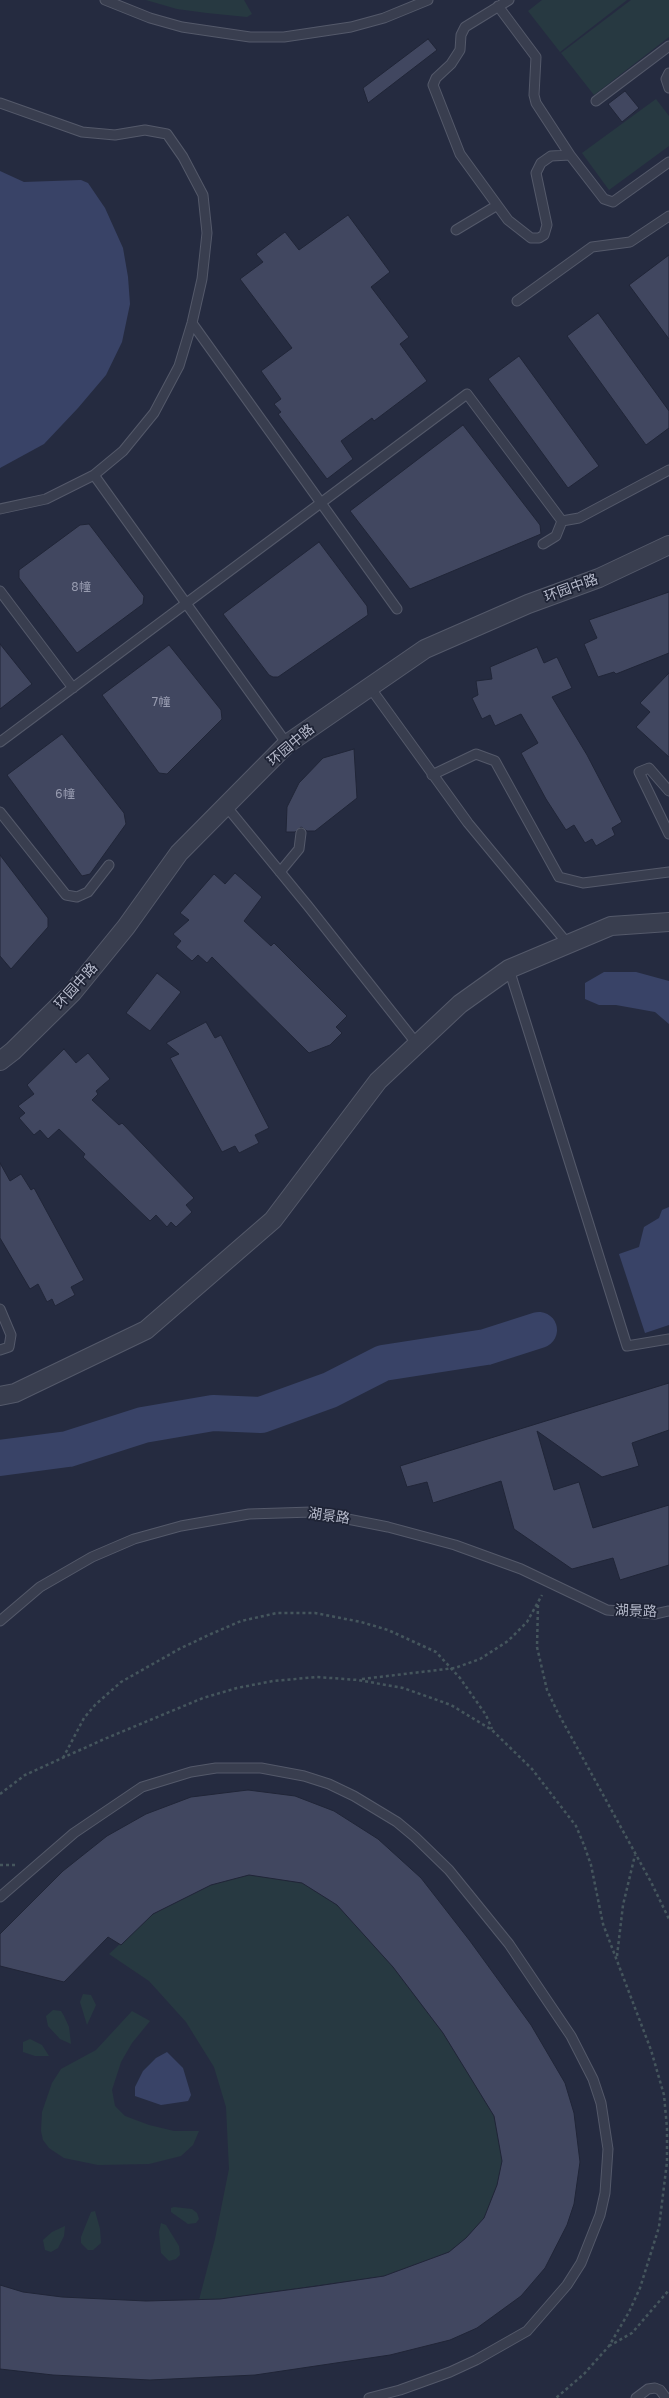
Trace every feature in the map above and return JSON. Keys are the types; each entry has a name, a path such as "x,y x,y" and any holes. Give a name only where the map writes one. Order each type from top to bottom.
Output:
{"street":[{"name":"环园中路","path":"0,1061 13,1051 73,992 126,927 180,853 287,744 369,686 425,649 528,604 599,578 669,545"},
{"path":"0,1396 14,1393 146,1330 273,1220 378,1081 460,1004 510,969 611,926 669,922"}],"lane":[{"path":"104,0 150,18 182,28 250,37 284,37 351,27 384,18 428,0"},
{"path":"570,155 551,156 537,167 537,179 547,225 544,235 535,239 527,236 496,206 460,154 433,85 436,78 452,64 460,50 461,35 465,26 502,3 536,57 534,95 536,103 570,155 604,199 613,202 669,162"},
{"path":"596,101 667,51"},
{"path":"669,73 666,83 669,88"},
{"path":"0,103 82,132 115,134 145,130 167,134 183,157 204,195 207,233 202,279 180,366 154,413 123,451 94,475 46,499 0,509"},
{"path":"456,230 496,206"},
{"path":"517,301 592,247 630,242 669,216"},
{"path":"192,323 397,609"},
{"path":"0,742 467,394 562,521"},
{"path":"562,521 579,518 669,470"},
{"path":"94,475 287,744"},
{"path":"543,544 556,536 562,521"},
{"path":"0,591 73,688"},
{"path":"369,686 468,823 568,944"},
{"path":"432,774 476,754 495,762 559,878 583,883 669,872"},
{"path":"669,791 649,768 639,772 669,834"},
{"path":"226,806 417,1044"},
{"path":"0,812 62,892 66,895 76,897 88,892 109,865"},
{"path":"280,872 300,849 302,841 301,833"},
{"path":"510,969 627,1346 669,1339"},
{"path":"0,1308 12,1335 9,1346 0,1350"},
{"name":"湖景路","path":"0,1621 40,1586 92,1557 127,1542 181,1526 249,1514 312,1512 352,1518 455,1545 521,1569 607,1610 655,1614 669,1612"},
{"path":"0,1897 74,1832 142,1787 191,1772 216,1768 261,1768 304,1776 329,1784 377,1808 397,1822 449,1870 509,1944 571,2036 593,2079 601,2103 608,2149 605,2194 600,2215 583,2257 567,2285 527,2331 476,2360 450,2372 406,2388 369,2398"},
{"path":"636,2398 648,2389 654,2388 660,2390 666,2398"}],"path":[{"path":"358,1680 451,1668 467,1664 495,1651 527,1622 538,1605 548,1582"},
{"path":"538,1605 537,1647 547,1690 669,1919"},
{"path":"63,1758 84,1718 95,1705 121,1682 181,1648 235,1624 259,1616 277,1613 315,1613 361,1622 412,1640 436,1652 451,1668 486,1715 492,1730"},
{"path":"0,1794 25,1776 102,1740 222,1692 295,1678 358,1680 403,1688 428,1696 472,1716 492,1730 532,1769 576,1826 591,1865 603,1924 652,2050 662,2087 668,2147 664,2195 650,2258 629,2312 609,2346 584,2374 556,2398"},
{"path":"616,1958 623,1904 635,1854"},
{"path":"609,2346 632,2333 669,2290"}],"shaded area":[{"path":"146,0 244,0 252,14 247,17 207,13 177,9"},
{"path":"542,0 627,0 560,52 528,11"},
{"path":"631,0 669,0 669,37 594,95 561,53"},
{"path":"656,99 669,116 669,146 609,190 582,153"},
{"path":"249,1875 302,1883 337,1905 393,1967 443,2033 494,2116 502,2161 497,2185 484,2218 466,2238 449,2252 384,2276 220,2299 199,2300 215,2239 229,2169 226,2107 214,2067 186,2022 149,1981 109,1954 153,1914 211,1885"},
{"path":"83,1994 91,1995 96,2005 87,2025 80,2002"},
{"path":"53,2010 61,2011 64,2016 69,2027 71,2044 60,2039 48,2026 46,2016"},
{"path":"132,2011 150,2021 132,2043 121,2062 112,2090 115,2106 125,2116 149,2125 174,2131 199,2131 193,2145 181,2156 149,2164 98,2165 64,2158 49,2148 43,2140 41,2131 42,2112 52,2083 61,2069 96,2050"},
{"path":"30,2039 42,2045 49,2056 35,2056 23,2052 23,2042"},
{"path":"171,2208 192,2209 197,2213 199,2219 196,2223 188,2224 171,2212"},
{"path":"95,2211 100,2229 101,2243 93,2250 88,2250 81,2243 81,2237 91,2212"},
{"path":"161,2223 166,2225 179,2246 180,2255 176,2259 169,2261 161,2253 159,2232"},
{"path":"65,2226 64,2236 58,2248 51,2252 45,2250 43,2240 52,2232"}],"water":[{"path":"0,171 24,182 81,180 88,183 105,208 123,248 128,277 130,304 122,342 106,375 78,408 44,444 0,468"},
{"path":"604,972 636,972 669,981 669,1024 655,1012 616,1005 599,1005 585,999 585,983"},
{"path":"669,1207 669,1325 645,1333 619,1254 639,1247 644,1227 659,1218 662,1210"},
{"path":"167,2052 183,2068 191,2095 188,2101 161,2105 135,2096 135,2087 143,2071 156,2058"}],"building":[{"path":"428,39 437,50 368,103 363,88"},
{"path":"625,91 639,108 622,122 608,104"},
{"path":"348,215 390,272 371,287 409,337 400,344 427,381 374,421 372,418 341,441 353,459 327,479 278,414 281,412 274,404 281,399 261,371 292,348 240,279 263,262 256,254 285,232 299,250"},
{"path":"669,255 669,339 629,285"},
{"path":"598,313 669,411 669,428 646,445 567,336"},
{"path":"519,356 599,466 568,488 488,379"},
{"path":"463,425 540,525 541,534 410,589 350,511"},
{"path":"89,524 144,596 143,604 77,653 19,578 19,570 80,525"},
{"path":"319,542 367,606 368,615 278,677 273,677 269,675 223,614"},
{"path":"669,592 669,653 616,674 614,672 598,677 584,644 597,638 589,620"},
{"path":"0,644 32,684 0,709"},
{"path":"169,645 221,710 222,719 167,774 159,773 102,695"},
{"path":"537,647 544,663 557,657 572,688 552,697 587,755 622,822 612,828 615,835 596,846 592,839 585,843 574,825 566,830 546,799 521,753 538,743 521,714 495,726 490,715 482,719 472,698 478,695 476,681 492,679 490,667"},
{"path":"669,673 669,757 636,727 650,712 640,703"},
{"path":"62,734 124,813 126,824 90,874 82,876 7,775"},
{"path":"354,749 357,798 315,831 307,831 301,827 295,832 286,832 287,807 299,783 323,758"},
{"path":"0,855 48,918 48,927 11,969 0,956"},
{"path":"235,873 262,897 244,921 271,946 274,943 347,1016 336,1027 342,1033 330,1045 309,1053 212,957 207,963 198,955 192,961 176,947 181,941 173,934 189,920 180,913 214,874 225,884"},
{"path":"157,973 181,992 150,1031 126,1013"},
{"path":"206,1022 215,1038 221,1035 269,1128 255,1135 259,1143 239,1153 235,1146 222,1152 170,1058 179,1054 166,1043"},
{"path":"64,1049 76,1063 88,1053 110,1079 96,1091 98,1094 92,1100 119,1125 122,1123 194,1198 186,1205 192,1212 176,1227 171,1222 167,1227 156,1215 150,1221 83,1157 85,1154 59,1129 48,1139 40,1130 34,1135 19,1118 25,1113 18,1106 34,1094 27,1085"},
{"path":"0,1163 10,1181 21,1174 31,1190 34,1188 84,1280 71,1287 75,1295 55,1306 52,1299 47,1302 38,1284 30,1289 0,1238"},
{"path":"669,1383 669,1430 632,1443 639,1466 602,1477 537,1431 554,1490 579,1482 593,1528 669,1505 669,1565 620,1580 613,1558 572,1569 514,1529 501,1481 433,1503 427,1482 407,1487 400,1466"},
{"path":"248,1790 295,1796 334,1811 378,1839 421,1878 470,1941 531,2025 565,2083 574,2113 580,2162 574,2204 567,2225 545,2268 521,2296 477,2328 450,2340 390,2355 255,2375 150,2380 53,2375 0,2369 0,2285 23,2292 62,2297 146,2301 220,2299 317,2286 384,2276 449,2252 466,2238 484,2218 497,2185 502,2161 494,2116 443,2033 393,1967 337,1905 302,1883 249,1875 211,1885 153,1914 121,1945 108,1937 64,1982 0,1966 0,1934 63,1871 107,1836 146,1814 191,1797"}],"waterway":[{"path":"0,1458 68,1449 143,1425 213,1413 261,1415 330,1390 383,1363 486,1347 539,1330"}]}
